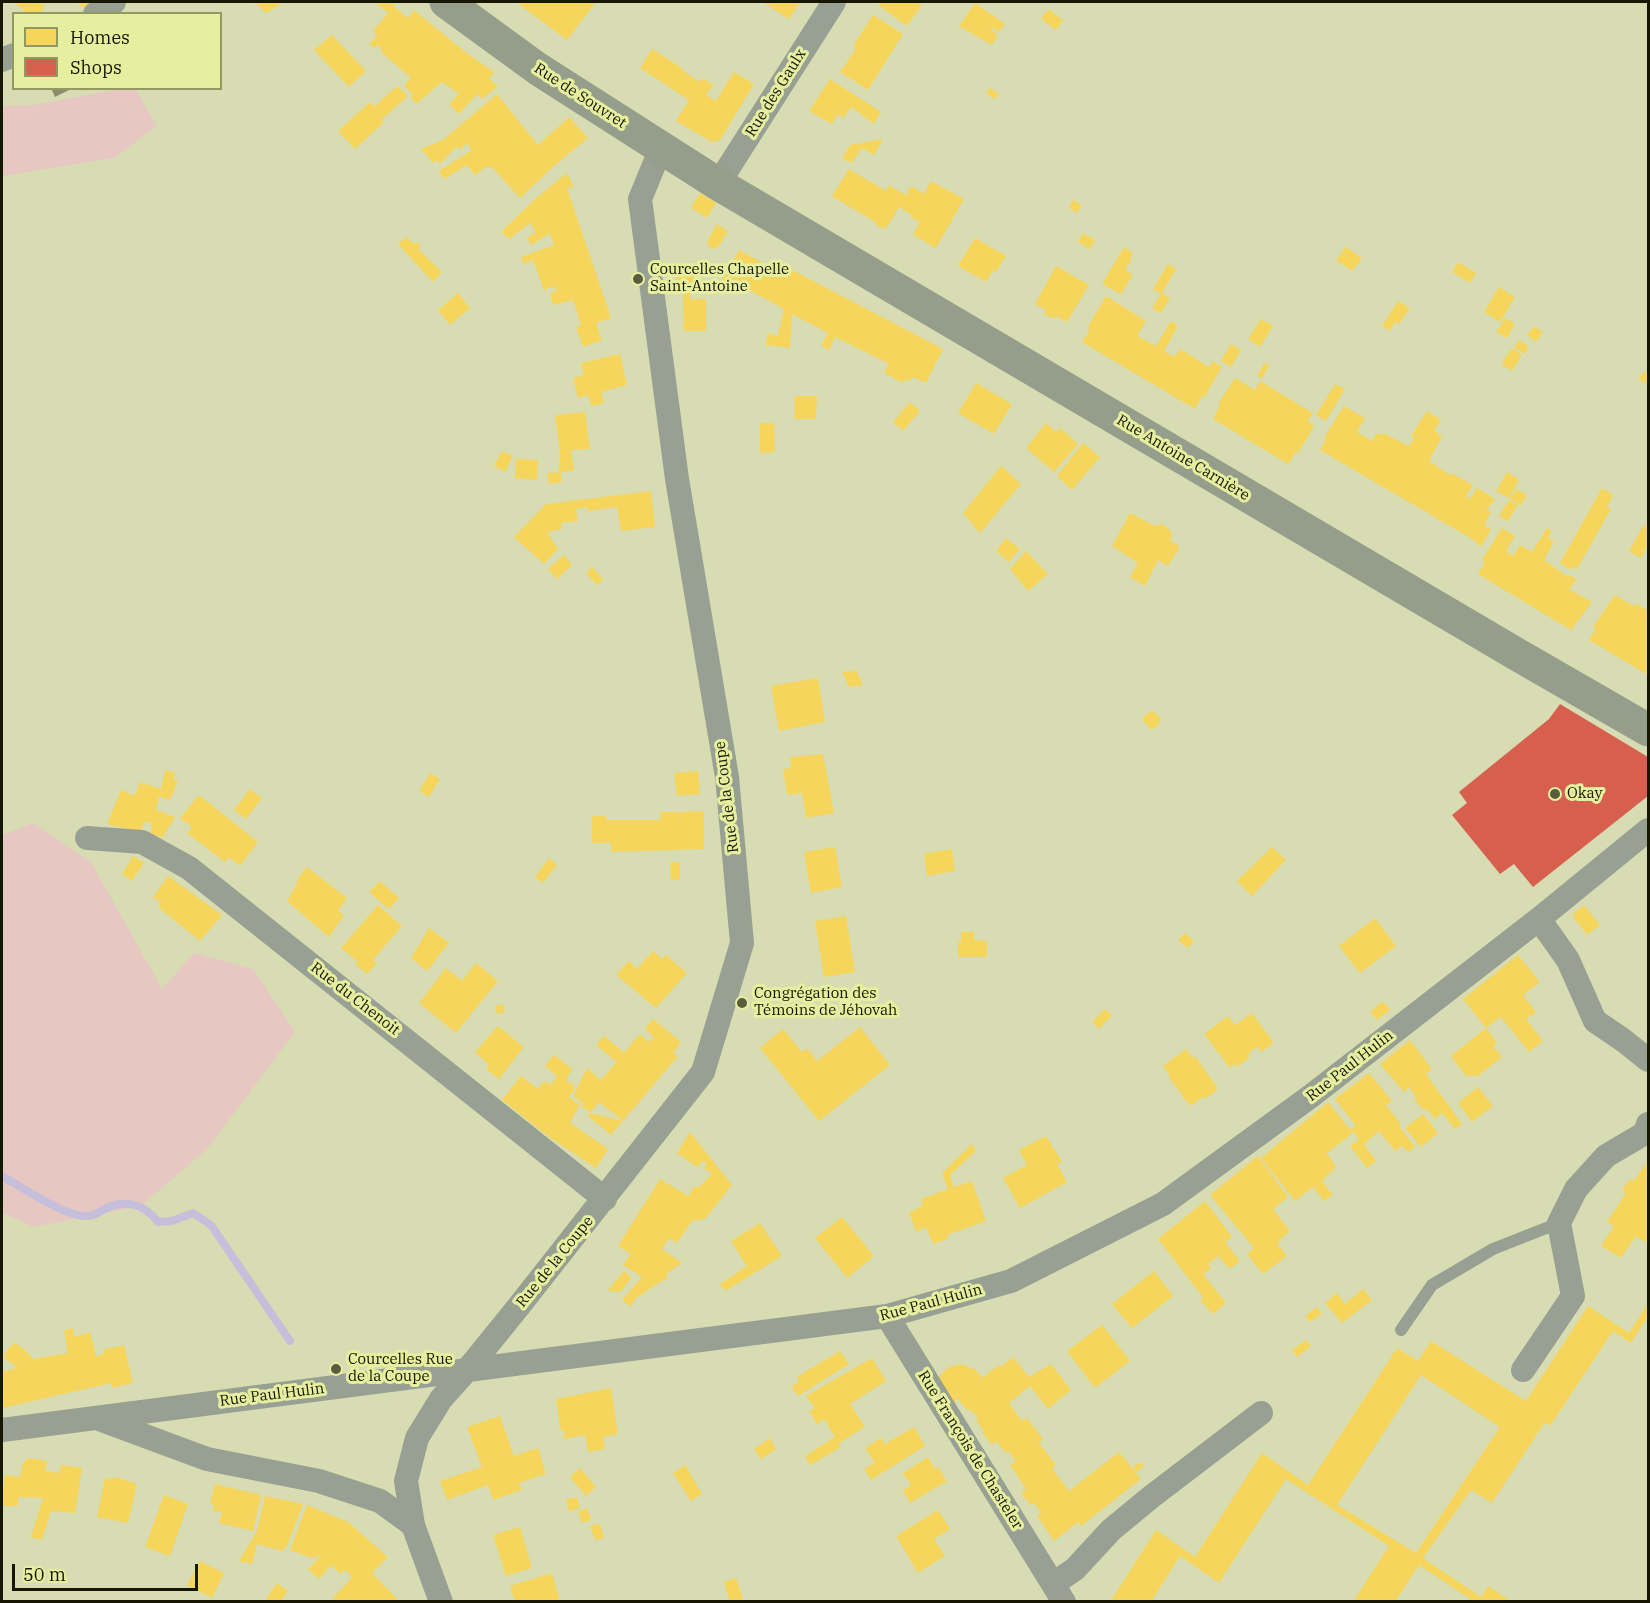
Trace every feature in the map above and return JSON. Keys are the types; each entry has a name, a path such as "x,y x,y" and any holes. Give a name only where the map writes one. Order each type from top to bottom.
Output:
{"main road":[{"name":"Rue de Souvret","path":"447,2 538,69 718,184"},
{"name":"Rue Antoine Carnière","path":"718,184 1648,730"}],"street":[{"path":"97,12 114,2"},
{"name":"Rue des Gaulx","path":"718,184 834,2"},
{"name":"Rue de la Coupe","path":"441,1602 413,1525 406,1481 417,1438 441,1399 468,1370 703,1072 742,943 727,777 677,479 640,199 661,148"},
{"name":"Rue Paul Hulin","path":"2,1430 887,1316 1011,1281 1162,1204 1311,1096 1539,919 1648,830"},
{"name":"Rue du Chenoit","path":"87,837 142,842 189,868 605,1198"},
{"path":"1539,919 1568,960 1595,1021 1648,1060"},
{"path":"1523,1370 1573,1296 1559,1223 1576,1189 1606,1156 1645,1133 1648,1124"},
{"name":"Rue François de Chasteler","path":"887,1316 1059,1593 1075,1569 1111,1530 1261,1413"},
{"path":"95,1418 207,1459 319,1481 380,1501 413,1525"}],"lane":[{"path":"1401,1330 1432,1285 1493,1249 1559,1223"}],"shaded area":[{"path":"114,90 136,90 157,126 114,158 2,176 2,106 34,105"},
{"path":"33,823 91,862 162,989 194,953 253,969 295,1032 207,1149 141,1206 33,1227 2,1212 2,835"}],"building: Homes":[{"path":"39,2 45,6 40,12 26,12 15,3"},
{"path":"75,2 95,2 84,8"},
{"path":"254,2 284,2 266,13"},
{"path":"375,2 396,2 393,6 408,18 414,10 494,72 489,79 498,86 482,99 477,94 459,114 449,104 459,94 442,82 416,104 411,97 413,95 404,85 411,78 380,51 382,49 378,45 375,48 369,44 377,35 373,31 388,13"},
{"path":"516,2 596,2 567,40"},
{"path":"762,2 801,2 789,19"},
{"path":"881,2 918,2 922,5 907,26 878,5"},
{"path":"975,3 1005,24 999,32 993,28 991,30 998,35 992,45 959,26"},
{"path":"1048,9 1063,20 1056,30 1041,19"},
{"path":"873,15 903,34 868,90 840,72 855,50 854,44"},
{"path":"332,35 366,71 349,87 314,50"},
{"path":"652,49 699,82 702,78 714,85 706,95 716,101 734,72 754,84 720,140 712,142 676,121 689,100 640,68"},
{"path":"830,79 881,112 874,124 851,107 843,118 838,114 832,124 809,111"},
{"path":"397,86 408,96 381,120 384,122 355,149 338,131 370,102 374,107"},
{"path":"990,88 999,94 995,99 986,93"},
{"path":"497,94 538,145 569,117 588,138 520,198 491,166 475,175 467,165 444,179 439,171 472,150 466,143 461,150 457,146 440,164 437,160 433,163 421,149 443,140"},
{"path":"883,139 874,155 862,148 852,163 842,158 850,145"},
{"path":"849,169 886,191 889,185 906,195 911,186 924,194 931,181 964,199 936,248 913,235 920,222 899,207 886,229 877,226 875,222 832,196"},
{"path":"567,173 574,187 567,188 611,318 596,323 602,340 583,347 576,327 581,325 573,300 553,305 550,293 557,291 555,286 544,290 533,260 523,264 521,257 554,245 550,233 531,245 527,238 536,232 530,223 509,239 501,232 535,199"},
{"path":"700,193 716,203 707,218 691,208"},
{"path":"1073,200 1082,205 1077,213 1069,208"},
{"path":"717,224 728,231 719,246 713,249 708,246 708,240"},
{"path":"1083,233 1095,240 1090,249 1078,242"},
{"path":"406,237 414,244 417,242 421,246 418,249 442,272 433,282 398,244"},
{"path":"975,238 1006,256 996,272 993,270 986,282 958,266"},
{"path":"1124,247 1133,253 1125,270 1133,275 1121,294 1102,284"},
{"path":"1346,247 1362,258 1352,271 1336,260"},
{"path":"739,250 768,266 775,261 943,349 926,383 913,377 910,381 906,379 903,383 884,373 889,364 835,337 829,350 821,346 828,333 792,314 790,348 765,345 768,333 778,336 784,309 740,285 734,294 718,287"},
{"path":"1458,262 1476,273 1470,283 1452,272"},
{"path":"1168,264 1176,269 1162,293 1170,298 1161,313 1152,308 1161,294 1153,289"},
{"path":"1056,266 1089,285 1067,322 1044,314 1046,310 1035,304"},
{"path":"676,270 698,270 698,291 690,292 690,299 706,299 706,331 684,331 683,291 676,291"},
{"path":"1499,287 1515,297 1500,322 1484,312"},
{"path":"458,293 470,308 450,325 438,310"},
{"path":"1106,296 1146,321 1137,336 1156,346 1171,321 1178,326 1164,351 1175,357 1180,349 1209,367 1212,361 1222,367 1195,409 1082,342 1090,329 1087,328"},
{"path":"1398,301 1410,308 1399,324 1395,322 1390,331 1382,326"},
{"path":"1505,318 1515,324 1507,338 1496,332"},
{"path":"1261,319 1273,326 1260,347 1248,339"},
{"path":"1534,326 1543,332 1536,342 1527,335"},
{"path":"1519,340 1529,347 1525,354 1514,347"},
{"path":"1231,344 1241,350 1231,367 1221,361"},
{"path":"1512,348 1522,355 1512,371 1501,364"},
{"path":"620,354 627,385 601,392 604,403 591,406 588,395 578,398 573,378 584,375 581,363"},
{"path":"1264,363 1269,366 1262,378 1257,376"},
{"path":"1644,371 1648,374 1648,385 1639,379"},
{"path":"1235,378 1255,390 1260,381 1313,413 1307,421 1314,425 1298,453 1296,452 1288,464 1213,419 1220,405 1218,404"},
{"path":"976,383 1012,404 994,434 958,413"},
{"path":"1335,384 1345,389 1326,421 1316,415"},
{"path":"795,396 817,396 816,419 794,419"},
{"path":"910,402 920,411 903,431 893,422"},
{"path":"1344,406 1365,418 1357,432 1372,441 1377,433 1381,435 1383,433 1409,446 1415,437 1411,436 1427,411 1441,420 1434,431 1442,436 1429,461 1450,475 1451,473 1473,485 1466,496 1470,499 1477,488 1495,499 1487,510 1491,512 1484,525 1491,529 1481,547 1472,539 1320,450 1326,439 1324,438"},
{"path":"585,412 590,449 571,450 574,470 561,472 555,415"},
{"path":"760,423 774,423 775,452 760,453"},
{"path":"1046,423 1056,432 1060,428 1078,444 1054,472 1026,448"},
{"path":"1083,443 1100,457 1072,490 1057,476"},
{"path":"502,451 513,456 505,472 494,466"},
{"path":"516,459 538,460 537,480 515,478"},
{"path":"1001,466 1021,484 980,533 963,513"},
{"path":"561,472 562,482 549,484 547,473"},
{"path":"1507,472 1519,480 1509,498 1496,491"},
{"path":"1602,488 1613,495 1607,507 1611,509 1577,569 1573,566 1571,570 1560,563"},
{"path":"1516,489 1527,495 1521,505 1510,499"},
{"path":"651,491 655,527 621,531 617,507 588,511 587,507 576,509 578,521 561,523 562,529 547,532 558,549 544,564 514,537 546,504"},
{"path":"1509,500 1518,505 1508,521 1499,516"},
{"path":"1130,513 1155,526 1162,524 1169,529 1172,537 1170,540 1180,547 1168,566 1158,560 1145,586 1130,577 1138,563 1112,546"},
{"path":"1644,525 1648,527 1648,544 1641,558 1629,551"},
{"path":"1502,528 1515,536 1506,551 1513,556 1520,545 1532,552 1547,528 1552,531 1548,538 1554,542 1544,560 1568,577 1569,575 1577,579 1569,589 1592,602 1571,630 1478,574 1485,562 1482,560"},
{"path":"1006,538 1020,549 1009,562 996,551"},
{"path":"1026,551 1048,574 1028,591 1010,569"},
{"path":"564,555 572,565 557,579 548,569"},
{"path":"592,567 603,579 597,585 586,573"},
{"path":"1615,595 1635,607 1635,603 1648,611 1648,675 1589,640 1596,629 1593,627"},
{"path":"856,670 863,685 849,687 842,672"},
{"path":"818,678 825,722 779,731 771,686"},
{"path":"1149,712 1154,712 1161,719 1159,724 1151,730 1142,719"},
{"path":"823,754 834,813 806,818 802,793 787,795 783,769 791,768 790,757"},
{"path":"165,770 175,773 173,780 178,781 170,800 159,796 156,810 175,817 163,837 151,835 152,824 145,821 140,832 107,824 121,790 135,796 140,782 161,789"},
{"path":"698,771 700,794 677,796 674,773"},
{"path":"430,773 440,779 429,797 419,791"},
{"path":"250,789 262,798 246,819 234,810"},
{"path":"199,795 258,842 240,866 229,857 225,862 187,833 192,827 180,818"},
{"path":"704,811 704,849 611,852 611,843 592,843 592,816 606,816 606,820 661,820 660,812 679,812 679,820 680,812"},
{"path":"835,847 842,887 811,893 804,852"},
{"path":"1272,847 1286,860 1252,896 1237,881"},
{"path":"952,849 955,871 927,876 924,854"},
{"path":"133,856 144,863 132,881 122,874"},
{"path":"549,858 557,865 543,883 535,877"},
{"path":"670,862 680,862 680,879 671,880"},
{"path":"307,867 347,898 338,911 344,915 329,937 287,901 298,882 296,881"},
{"path":"168,876 222,915 200,941 158,907 161,903 153,897"},
{"path":"380,881 399,898 389,909 369,892"},
{"path":"378,905 402,926 373,960 377,963 367,974 355,964 358,962 341,948"},
{"path":"1584,905 1600,925 1587,935 1572,915"},
{"path":"846,916 855,972 824,977 815,921"},
{"path":"1375,918 1396,946 1360,973 1339,946"},
{"path":"429,928 449,943 427,971 411,958"},
{"path":"961,932 974,932 974,940 987,941 987,957 958,957 958,941 961,941"},
{"path":"1185,933 1194,941 1188,948 1178,940"},
{"path":"653,951 662,959 666,955 687,973 656,1008 616,975 629,961 637,969"},
{"path":"1518,955 1540,982 1523,995 1536,1012 1526,1019 1543,1041 1529,1052 1501,1017 1486,1028 1463,999"},
{"path":"476,963 498,981 456,1033 419,1003 446,968 462,981"},
{"path":"1383,1001 1390,1010 1377,1020 1370,1012"},
{"path":"503,1004 505,1012 497,1014 495,1006"},
{"path":"1105,1009 1112,1015 1099,1029 1092,1022"},
{"path":"1252,1013 1274,1043 1261,1052 1257,1047 1248,1054 1250,1057 1237,1067 1234,1064 1230,1068 1204,1034 1228,1016 1235,1025"},
{"path":"653,1019 681,1042 673,1053 678,1056 623,1121 588,1093 599,1102 590,1113 582,1106 583,1103 573,1096 587,1068 601,1080 617,1062 596,1045 604,1036 624,1053 638,1036 641,1035 649,1042 654,1037 645,1029"},
{"path":"498,1026 524,1047 499,1079 486,1069 489,1065 475,1052"},
{"path":"860,1027 890,1065 819,1121 760,1048 783,1029 802,1052 807,1048 817,1061"},
{"path":"1486,1028 1497,1043 1493,1046 1502,1057 1478,1076 1466,1076 1451,1056"},
{"path":"1410,1040 1432,1069 1426,1074 1462,1124 1455,1129 1442,1113 1435,1119 1427,1109 1424,1111 1414,1099 1416,1097 1409,1087 1404,1092 1380,1064"},
{"path":"1186,1049 1193,1058 1195,1056 1217,1087 1217,1090 1205,1099 1203,1097 1190,1106 1163,1066"},
{"path":"554,1055 572,1069 566,1080 575,1086 569,1098 580,1104 570,1123 608,1149 596,1168 549,1137 502,1100 521,1076 538,1089 544,1081 551,1085 557,1076 545,1066"},
{"path":"1369,1073 1392,1101 1386,1105 1415,1147 1408,1152 1402,1146 1395,1151 1379,1131 1364,1144 1376,1161 1367,1168 1350,1146 1359,1139 1351,1129 1356,1126 1335,1099"},
{"path":"1478,1087 1493,1106 1472,1122 1458,1103"},
{"path":"1328,1102 1353,1133 1327,1153 1336,1167 1322,1181 1333,1195 1324,1201 1313,1187 1295,1201 1261,1158"},
{"path":"590,1113 623,1121 611,1135 588,1116"},
{"path":"1423,1114 1438,1133 1421,1147 1405,1128"},
{"path":"690,1132 732,1185 705,1219 692,1221 677,1243 669,1238 662,1249 682,1263 666,1274 668,1277 636,1298 631,1307 622,1300 642,1277 623,1265 631,1254 618,1246 660,1179 688,1196 695,1186 699,1187 712,1174 704,1168 707,1164 703,1161 697,1167 677,1153"},
{"path":"1046,1136 1062,1162 1057,1164 1067,1182 1020,1208 1003,1178 1027,1165 1019,1150"},
{"path":"972,1144 976,1151 950,1175 954,1187 972,1181 986,1221 947,1235 948,1239 933,1244 927,1229 930,1227 916,1231 909,1213 923,1205 921,1199 948,1189 942,1173"},
{"path":"1258,1156 1288,1197 1273,1209 1290,1231 1277,1243 1287,1256 1263,1274 1247,1254 1254,1248 1210,1195"},
{"path":"1647,1162 1648,1244 1636,1236 1621,1258 1601,1246 1614,1226 1607,1222 1626,1193 1622,1190 1630,1179 1634,1181"},
{"path":"1205,1201 1232,1237 1225,1242 1240,1261 1230,1269 1218,1256 1208,1264 1211,1268 1203,1274 1226,1303 1213,1314 1200,1300 1203,1297 1158,1239"},
{"path":"842,1217 874,1256 847,1278 815,1238"},
{"path":"760,1223 782,1256 725,1291 720,1284 747,1266 731,1241"},
{"path":"624,1271 631,1277 624,1288 620,1292 609,1291 608,1290"},
{"path":"1154,1271 1173,1296 1132,1328 1112,1304"},
{"path":"1363,1289 1372,1300 1342,1323 1325,1303 1337,1293 1345,1304"},
{"path":"1648,1303 1648,1316 1631,1343 1613,1331 1550,1426 1545,1422 1492,1503 1471,1490 1423,1558 1481,1597 1488,1586 1512,1602 1475,1602 1419,1565 1395,1602 1353,1602 1389,1546 1286,1479 1219,1583 1180,1556 1151,1602 1110,1602 1156,1530 1195,1557 1262,1453 1308,1485 1397,1348 1418,1361 1431,1341 1526,1401 1588,1306 1629,1333","holes":["1421,1375 1500,1427 1416,1553 1337,1505"]},
{"path":"1317,1307 1322,1314 1310,1322 1305,1316"},
{"path":"1102,1325 1130,1361 1095,1388 1067,1351"},
{"path":"73,1328 74,1337 90,1332 96,1356 104,1354 103,1350 124,1345 133,1383 112,1388 111,1383 2,1408 2,1372 17,1368 3,1356 14,1342 33,1359 68,1353 64,1330"},
{"path":"1306,1340 1311,1346 1297,1357 1292,1350"},
{"path":"840,1351 849,1364 798,1396 791,1386 799,1382 797,1377"},
{"path":"1013,1357 1029,1377 1051,1364 1071,1390 1048,1409 1030,1386 1009,1403 1022,1421 1027,1418 1043,1439 1039,1443 1056,1465 1052,1468 1069,1491 1119,1452 1141,1479 1081,1526 1078,1522 1054,1541 1037,1516 1041,1513 1034,1503 1031,1505 1021,1493 1026,1489 1010,1465 1016,1461 996,1441 992,1445 982,1432 984,1431 976,1420 978,1418 970,1409 968,1411 957,1398 955,1404 938,1378 948,1367 961,1364 976,1370 982,1378"},
{"path":"872,1358 886,1381 850,1404 865,1427 839,1443 841,1447 810,1465 805,1456 835,1437 824,1419 817,1424 809,1411 815,1408 806,1396"},
{"path":"611,1388 618,1434 603,1437 605,1449 588,1452 585,1435 563,1439 565,1431 561,1431 556,1399"},
{"path":"500,1416 514,1456 538,1448 546,1474 519,1483 522,1490 493,1500 488,1485 447,1500 440,1481 482,1467 467,1427"},
{"path":"914,1427 925,1446 871,1480 864,1469 875,1463 865,1448 881,1438 885,1444"},
{"path":"770,1438 776,1449 761,1459 754,1449"},
{"path":"928,1457 935,1469 938,1467 947,1481 910,1503 903,1490 911,1485 903,1473"},
{"path":"28,1458 47,1461 45,1471 60,1473 61,1465 82,1468 75,1513 51,1511 42,1540 31,1537 43,1498 18,1497 18,1506 2,1506 5,1475 20,1477 23,1463"},
{"path":"1140,1462 1144,1466 1136,1472 1133,1467"},
{"path":"685,1465 702,1494 691,1501 673,1473"},
{"path":"580,1468 596,1487 586,1496 570,1477"},
{"path":"116,1477 137,1484 128,1523 97,1517 105,1478"},
{"path":"215,1484 261,1495 253,1531 219,1523 222,1512 212,1510 214,1504 210,1503"},
{"path":"164,1495 188,1504 170,1556 145,1547"},
{"path":"265,1496 303,1504 287,1546 282,1551 257,1544 252,1564 239,1561 257,1531"},
{"path":"577,1497 580,1508 569,1511 566,1500"},
{"path":"307,1505 348,1522 388,1557 372,1573 400,1602 330,1602 352,1577 345,1570 341,1574 331,1565 319,1579 308,1569 321,1556 312,1558 290,1550"},
{"path":"587,1508 591,1520 582,1523 578,1512"},
{"path":"938,1510 950,1529 934,1539 945,1556 918,1573 896,1536"},
{"path":"600,1524 604,1538 595,1540 590,1526"},
{"path":"520,1527 532,1568 506,1576 493,1535"},
{"path":"200,1561 224,1573 212,1598 187,1585"},
{"path":"552,1573 560,1602 515,1602 510,1586"},
{"path":"736,1578 743,1600 730,1602 724,1582"},
{"path":"277,1583 288,1591 280,1602 264,1602"}],"building: Shops":[{"name":"Okay","path":"1560,704 1648,757 1648,796 1533,887 1514,864 1500,874 1452,815 1467,803 1459,792 1549,719"}],"building: Other":[{"path":"52,90 69,90 55,97"}],"waterway":[{"path":"2,1176 54,1206 84,1216 91,1216 109,1207 123,1204 142,1208 158,1222 172,1221 193,1213 211,1225 290,1341"}],"place":[{"name":"Courcelles Chapelle Saint-Antoine","path":"638,279"},
{"name":"Okay","path":"1555,794"},
{"name":"Congrégation des Témoins de Jéhovah","path":"742,1003"},
{"name":"Courcelles Rue de la Coupe","path":"336,1369"}]}
